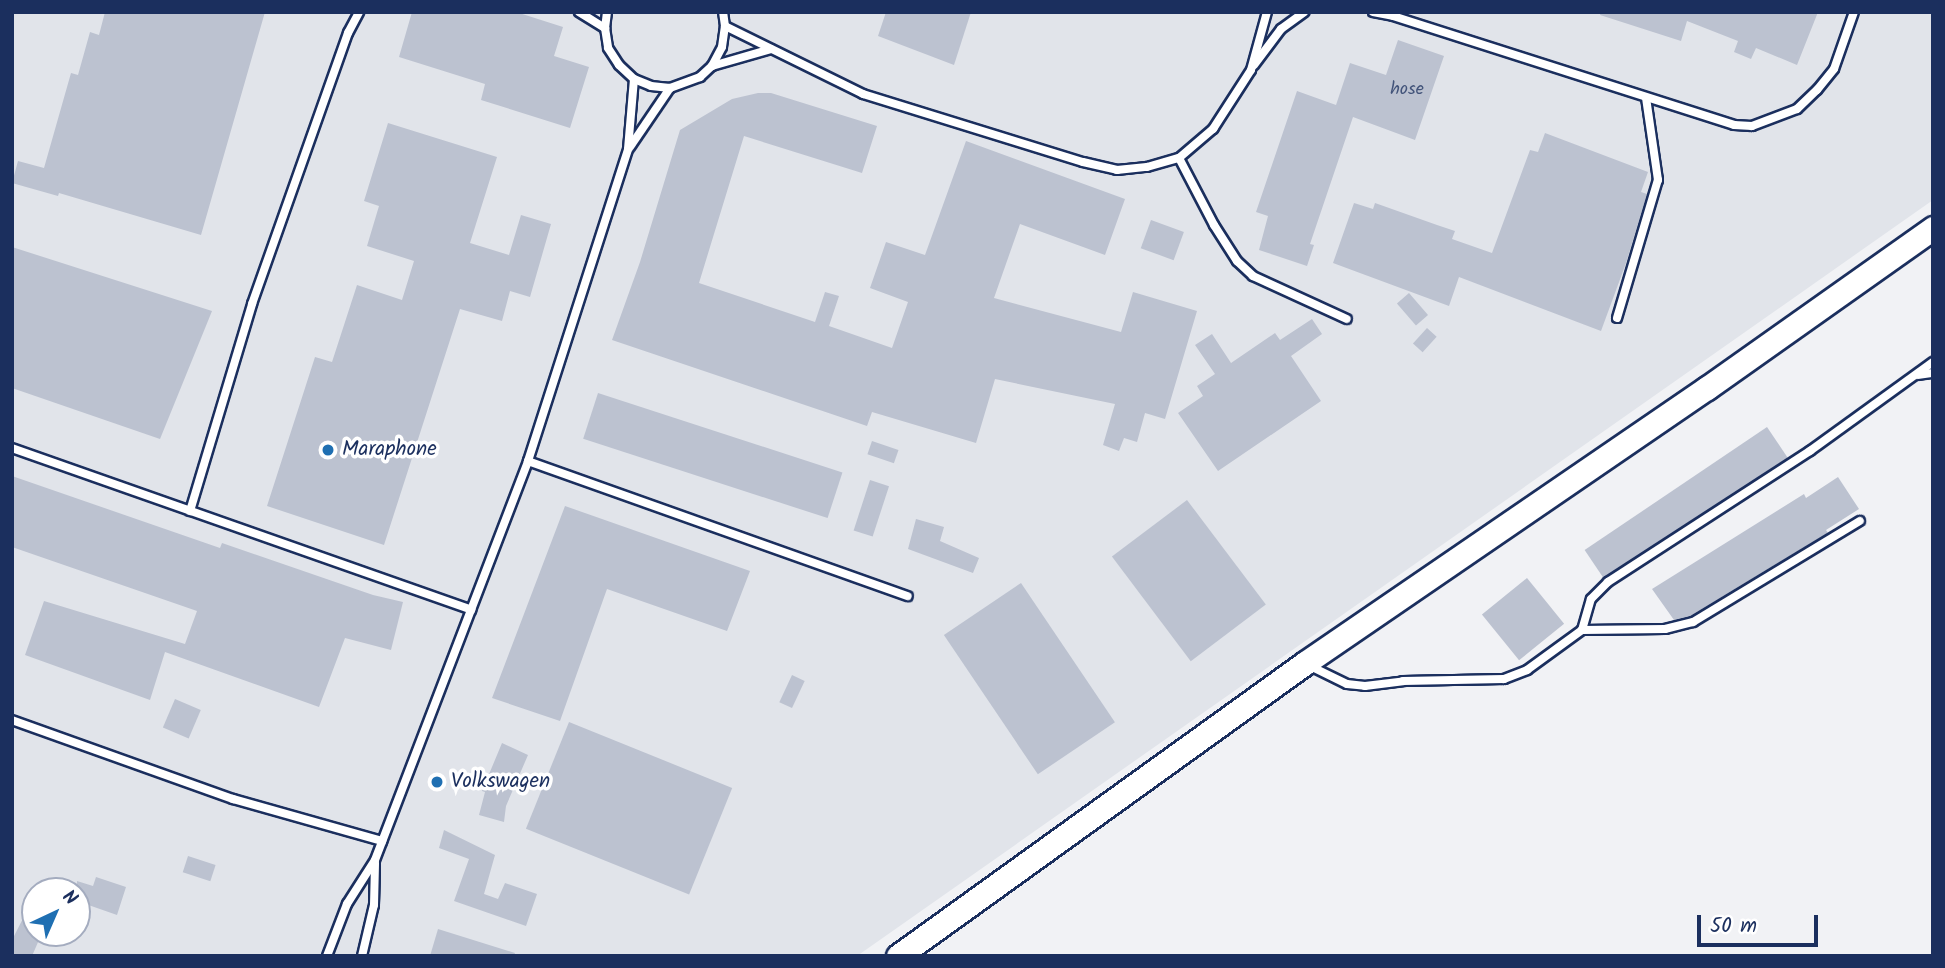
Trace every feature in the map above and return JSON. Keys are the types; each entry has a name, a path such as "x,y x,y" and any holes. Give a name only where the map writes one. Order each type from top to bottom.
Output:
{"main road":[{"path":"898,956 1305,663 1707,388 1933,228"}],"lane":[{"path":"348,33 352,12"},
{"path":"190,511 252,304 348,33 359,12"},
{"path":"579,12 605,28"},
{"path":"607,12 605,28 608,48 619,65 634,79 651,86 670,88 700,77 712,66 722,47 725,26 723,12"},
{"path":"1251,70 1267,12"},
{"path":"725,26 863,94 1117,170 1147,167 1179,158 1213,129 1281,29 1304,12"},
{"path":"1373,12 1390,14 1734,125 1752,126 1772,121 1807,101 1833,69 1854,12"},
{"path":"712,66 771,49"},
{"path":"327,956 347,904 375,860 528,461 628,149 634,79"},
{"path":"628,149 670,88"},
{"path":"1617,318 1658,180 1646,98"},
{"path":"1179,158 1214,225 1237,261 1253,276 1347,319"},
{"path":"1582,630 1591,599 1608,582 1810,451 1933,362"},
{"path":"1918,375 1933,373"},
{"path":"12,448 471,610"},
{"path":"528,461 908,596"},
{"path":"1305,663 1347,684 1489,682 1527,670 1582,630 1665,629 1693,622 1860,521"},
{"path":"12,720 233,799 382,841"},
{"path":"362,956 374,905 375,860"}],"shaded area":[{"path":"12,12 1933,12 1933,200 857,956 12,956"}],"building":[{"path":"105,12 265,12 201,235 59,193 58,196 12,183 18,161 44,168 71,73 78,75 90,32 99,35"},
{"path":"412,12 516,12 563,27 554,56 589,67 570,128 481,100 485,84 399,57"},
{"path":"886,12 971,12 954,65 878,36"},
{"path":"1601,12 1818,12 1797,65 1756,48 1751,59 1734,52 1738,41 1687,21 1681,41 1600,15"},
{"path":"1398,40 1444,56 1415,140 1353,117 1310,244 1314,245 1307,266 1259,250 1268,216 1256,212 1297,91 1336,105 1350,63 1386,75"},
{"path":"771,93 877,126 862,173 744,136 699,283 815,322 825,292 839,296 829,326 892,348 908,302 870,288 886,242 925,255 966,141 1125,199 1105,255 1020,224 994,298 1121,332 1133,292 1197,311 1165,419 1145,413 1137,442 1124,438 1119,451 1103,445 1115,404 995,379 976,443 872,412 867,426 612,340 640,262 680,130 732,99"},
{"path":"388,123 497,157 470,243 509,255 521,215 551,224 530,297 510,291 502,321 460,309 384,545 267,506 315,357 332,362 357,285 402,300 414,261 367,246 379,206 364,201"},
{"path":"1545,133 1648,172 1641,192 1647,194 1601,331 1459,277 1449,306 1333,263 1354,203 1373,209 1375,203 1455,231 1452,239 1492,253 1530,150 1538,152"},
{"path":"1151,220 1184,232 1174,260 1141,248"},
{"path":"12,247 212,311 160,439 12,388"},
{"path":"1409,293 1428,315 1416,325 1397,303"},
{"path":"1312,319 1322,334 1291,356 1321,401 1218,471 1178,413 1203,396 1197,386 1215,374 1195,345 1212,334 1231,363 1275,333 1280,340"},
{"path":"1427,328 1437,337 1423,352 1413,344"},
{"path":"598,393 842,472 828,518 583,439"},
{"path":"1767,427 1788,458 1605,581 1585,550"},
{"path":"872,441 898,450 894,463 867,454"},
{"path":"12,476 220,548 222,543 373,595 403,602 391,650 345,638 319,707 165,652 150,700 25,655 44,601 185,644 197,611 12,547"},
{"path":"1838,477 1859,509 1826,530 1828,533 1690,616 1674,620 1652,589 1804,494 1806,498"},
{"path":"870,480 889,486 873,537 854,530"},
{"path":"1187,500 1266,605 1191,661 1112,557"},
{"path":"565,506 750,571 727,631 607,589 560,721 492,698"},
{"path":"916,519 944,527 940,541 979,558 973,573 908,549"},
{"path":"1527,578 1564,624 1519,660 1482,615"},
{"path":"1021,583 1115,722 1038,774 944,635"},
{"path":"792,675 805,681 792,708 779,702"},
{"path":"175,699 201,710 189,738 163,728"},
{"path":"569,722 732,788 689,895 526,829"},
{"path":"502,743 528,755 506,806 504,822 479,815 485,792 482,791"},
{"path":"444,830 495,855 484,894 498,899 505,883 537,894 526,926 454,901 469,859 439,848"},
{"path":"188,856 216,865 210,881 183,872"},
{"path":"96,877 126,887 117,915 91,906"},
{"path":"21,922 21,947 36,947 32,956 12,956 12,940"},
{"path":"438,929 515,953 514,956 430,956"}],"place":[{"name":"Maraphone","path":"328,450"},
{"name":"Volkswagen","path":"437,782"}]}
